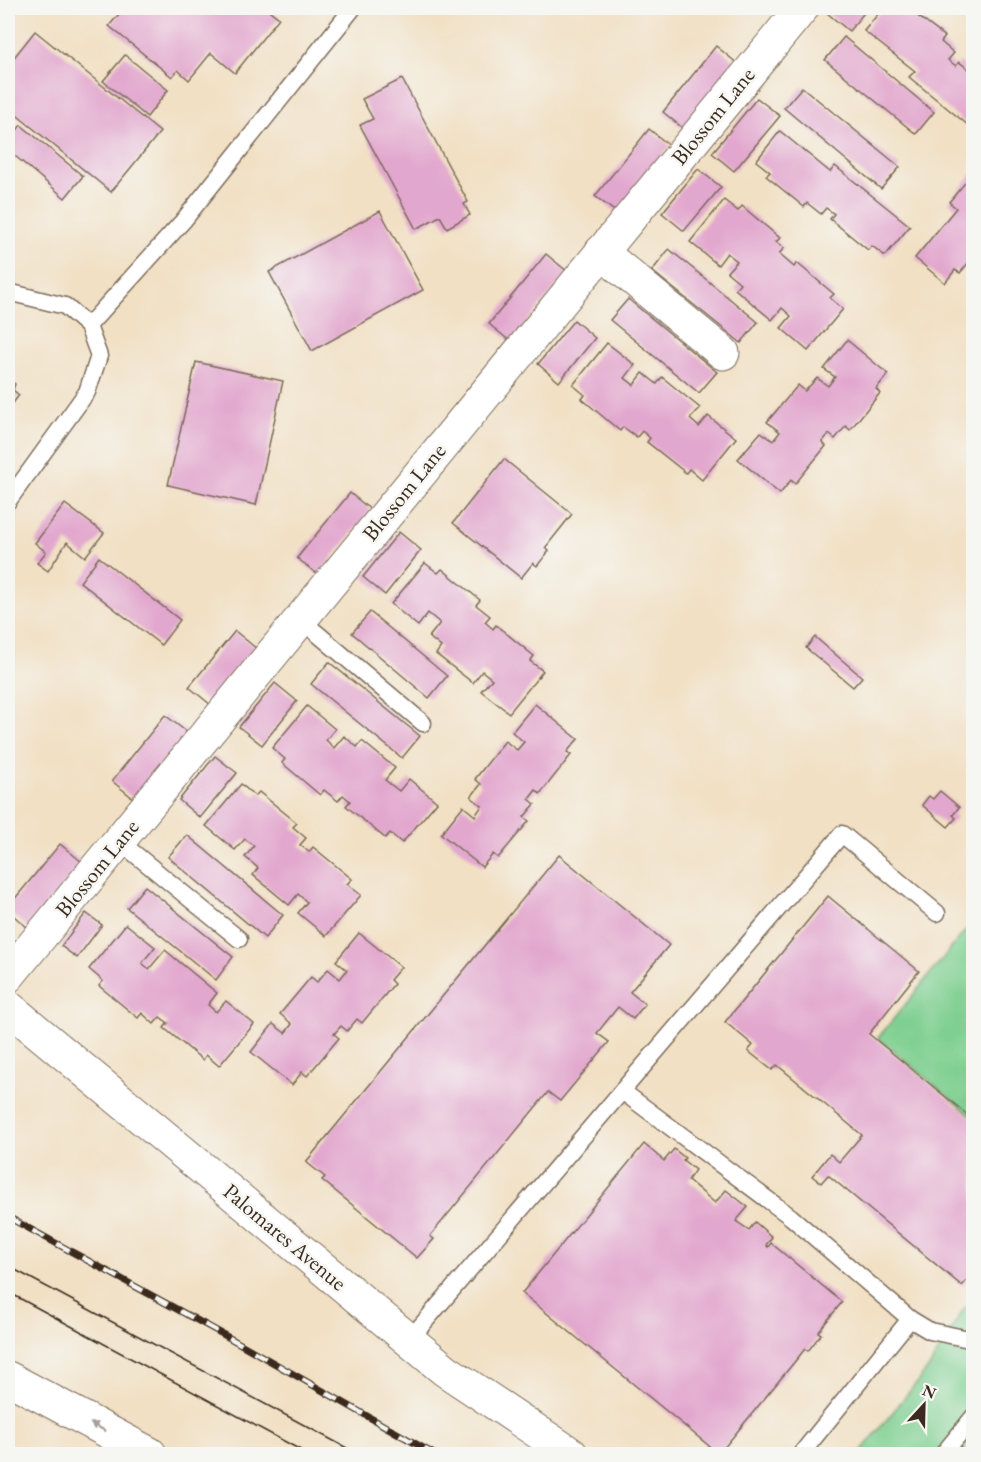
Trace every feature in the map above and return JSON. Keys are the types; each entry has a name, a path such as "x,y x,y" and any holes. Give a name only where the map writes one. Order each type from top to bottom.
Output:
{"street":[{"name":"Blossom Lane","path":"8,976 802,8"},
{"path":"601,252 723,353"},
{"name":"Palomares Avenue","path":"8,1007 445,1370 571,1455"},
{"path":"8,1378 150,1455"}],"lane":[{"path":"88,326 183,221 353,8"},
{"path":"8,292 65,306 88,326 99,356 87,392 8,501"},
{"path":"300,619 423,723"},
{"path":"410,1340 842,834 937,913"},
{"path":"119,841 239,939"},
{"path":"622,1091 791,1217 910,1319 930,1331 974,1340"},
{"path":"801,1455 910,1319"},
{"path":"943,1455 974,1416"}],"green space":[{"path":"973,921 973,1117 878,1038"},
{"path":"973,1298 973,1454 859,1454 930,1366 963,1310"}],"building":[{"path":"124,8 266,8 279,18 235,73 211,53 189,80 178,70 172,77 109,26"},
{"path":"832,8 868,8 849,31 827,13"},
{"path":"883,8 907,8 945,37 941,42 954,53 948,60 956,66 959,62 974,73 974,130 909,77 915,71 864,31"},
{"path":"35,31 160,132 111,192 8,108 8,65"},
{"path":"844,37 934,112 916,134 825,60"},
{"path":"716,46 738,64 685,130 663,112"},
{"path":"125,55 168,90 147,117 103,81"},
{"path":"402,79 468,202 464,204 470,215 447,228 440,216 416,229 360,125 373,119 362,99"},
{"path":"802,87 900,167 881,189 784,108"},
{"path":"757,98 780,116 734,171 712,153"},
{"path":"21,125 83,176 65,198 8,150 8,142"},
{"path":"649,129 670,146 617,213 595,196"},
{"path":"780,131 830,172 835,166 910,226 885,256 872,246 868,250 830,219 834,214 826,208 821,214 807,203 804,207 766,176 770,172 756,161"},
{"path":"698,169 721,187 684,231 662,213"},
{"path":"974,172 974,256 960,273 955,270 945,283 915,258 956,208 949,202"},
{"path":"724,200 738,211 742,206 780,238 776,242 784,248 779,254 794,267 797,263 834,294 830,298 843,309 808,351 781,328 791,316 782,308 772,320 735,289 740,283 727,272 737,261 727,253 718,265 690,242"},
{"path":"380,211 423,290 312,351 269,272"},
{"path":"669,249 758,322 741,343 652,271"},
{"path":"546,254 568,272 511,342 489,324"},
{"path":"628,299 717,372 699,393 610,320"},
{"path":"574,320 595,338 559,382 538,364"},
{"path":"847,340 888,374 876,389 880,393 850,430 846,426 835,439 829,434 822,442 826,446 795,484 791,480 780,494 738,459 761,432 773,441 780,432 767,422 798,385 805,391 817,378 828,386 835,377 824,369"},
{"path":"607,343 635,365 625,378 634,385 643,373 657,384 662,377 700,408 690,419 699,427 708,416 736,438 702,480 689,469 686,473 647,442 650,438 642,431 637,437 623,427 620,431 582,399 585,395 573,385"},
{"path":"196,362 283,381 256,505 168,485"},
{"path":"8,379 15,384 13,390 19,395 8,410"},
{"path":"504,459 572,514 545,548 549,551 537,566 533,563 521,578 453,523"},
{"path":"350,493 371,510 318,575 297,558"},
{"path":"65,504 104,533 85,557 67,542 48,571 37,563 46,552 35,543"},
{"path":"399,532 421,550 385,595 363,577"},
{"path":"99,557 180,620 161,645 80,582"},
{"path":"425,563 438,573 442,569 480,600 476,605 490,616 485,622 493,629 496,625 534,656 530,661 543,671 509,713 481,691 492,679 482,671 473,683 436,654 441,647 429,637 440,623 428,613 418,626 391,604"},
{"path":"370,612 447,676 429,698 352,633"},
{"path":"235,631 257,649 211,705 189,687"},
{"path":"815,637 862,677 853,687 806,648"},
{"path":"329,662 420,736 402,758 311,684"},
{"path":"275,683 297,701 262,745 239,727"},
{"path":"535,704 578,739 567,752 571,755 540,794 536,790 529,799 535,804 524,817 529,821 498,858 493,854 482,867 441,834 463,806 475,816 482,806 471,797 481,784 475,779 505,741 517,750 524,742 512,732"},
{"path":"307,706 335,729 326,740 334,748 344,736 357,747 362,741 395,768 385,780 399,791 409,779 437,802 402,843 390,833 385,838 346,806 350,801 343,795 338,801 324,790 320,795 282,763 285,759 272,748"},
{"path":"165,715 188,733 134,799 112,781"},
{"path":"215,756 237,773 200,818 179,800"},
{"path":"241,784 255,796 259,792 297,823 293,827 306,838 300,845 309,852 313,847 352,879 347,884 361,895 326,936 298,913 307,902 298,894 289,905 253,875 258,868 245,857 254,846 245,839 235,850 206,826"},
{"path":"940,791 959,807 953,815 956,818 948,827 922,805 929,796 933,799"},
{"path":"187,835 283,915 265,938 168,857"},
{"path":"60,844 82,862 28,928 8,911 8,907"},
{"path":"559,855 669,945 630,992 645,1004 633,1019 618,1007 597,1033 609,1042 560,1101 548,1092 430,1236 434,1239 417,1258 322,1180 325,1177 306,1162"},
{"path":"145,886 233,957 216,980 127,908"},
{"path":"828,896 919,971 869,1034 974,1120 974,1272 962,1286 828,1175 821,1183 812,1176 830,1154 839,1162 862,1135 777,1065 772,1070 748,1051 753,1045 725,1022"},
{"path":"86,913 102,925 77,958 61,946"},
{"path":"126,924 155,947 142,963 149,969 165,950 217,993 208,1005 216,1012 226,1001 254,1024 219,1066 206,1055 203,1060 164,1028 168,1023 160,1017 154,1024 142,1013 138,1018 99,986 103,981 89,969"},
{"path":"359,933 401,967 390,980 394,984 362,1023 357,1019 347,1031 341,1026 334,1034 339,1038 307,1076 302,1072 292,1085 251,1052 273,1024 285,1033 292,1024 280,1014 311,977 317,982 328,969 340,979 347,970 336,961"},
{"path":"644,1144 664,1161 674,1149 685,1158 683,1160 695,1170 688,1180 715,1203 726,1190 748,1207 736,1221 749,1230 755,1222 772,1237 766,1245 768,1247 771,1243 842,1302 818,1332 821,1334 808,1351 805,1349 719,1454 522,1293"}],"tram line":[{"path":"8,1266 358,1454"},
{"path":"8,1292 308,1454"}],"railway":[{"path":"8,1217 237,1342 434,1454"}]}
